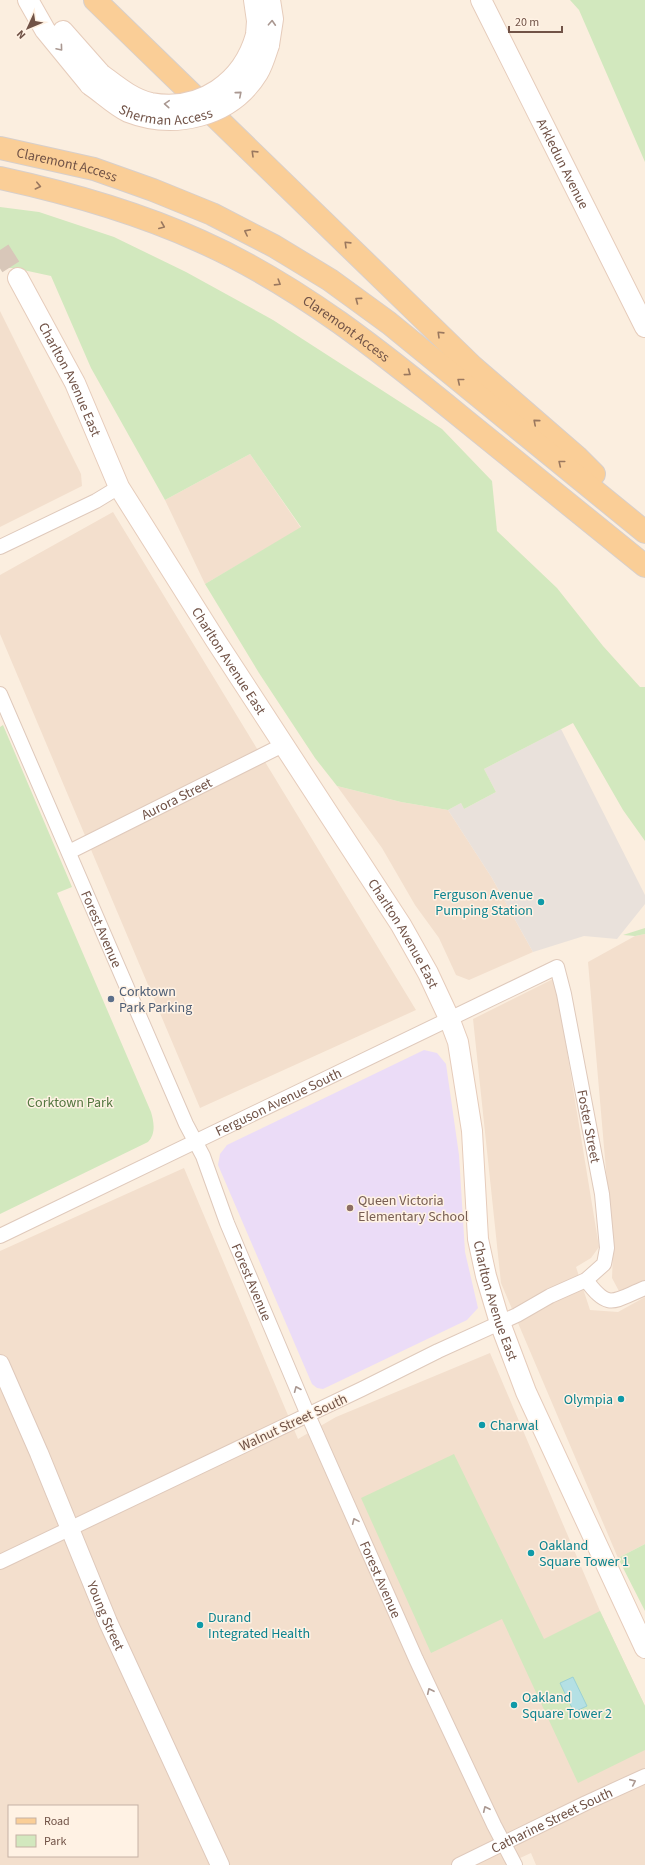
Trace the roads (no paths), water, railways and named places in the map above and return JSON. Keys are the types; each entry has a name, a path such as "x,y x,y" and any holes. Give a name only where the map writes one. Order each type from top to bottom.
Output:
{"main road":[{"path":"95,0 472,366 577,457 645,526"},
{"name":"Sherman Access","path":"254,0 257,21 263,40"},
{"name":"Sherman Access","path":"30,2 55,20 96,79 150,102 175,104 192,101 215,92 235,76 252,50 263,40 273,19 270,0"},
{"name":"Arkledun Avenue","path":"480,0 645,327"},
{"name":"Claremont Access","path":"0,148 94,169 153,190 212,214 274,246 330,280 389,323 645,532"},
{"name":"Claremont Access","path":"0,178 62,191 126,212 201,242 263,274 339,322 413,377 645,566"},
{"name":"Charlton Avenue East","path":"18,278 75,383 118,487 216,642 401,925 428,972 458,1042 472,1132 478,1239 486,1276 500,1322 526,1392 645,1648"}],"street":[{"path":"0,547 96,501 118,487"},
{"name":"Forest Avenue","path":"0,694 186,1124 211,1175 227,1223 308,1415 425,1680 494,1825 515,1865"},
{"name":"Aurora Street","path":"69,852 283,745"},
{"name":"Ferguson Avenue South","path":"0,1236 557,967"},
{"name":"Foster Street","path":"557,967 564,994 602,1194 606,1233 607,1248 604,1264 586,1280"},
{"path":"586,1280 596,1293 604,1300 612,1301 645,1288"},
{"name":"Walnut Street South","path":"0,1562 70,1530 586,1280"},
{"name":"Young Street","path":"0,1364 39,1453 114,1636 220,1865"},
{"name":"Catharine Street South","path":"459,1865 645,1776"}],"water":[{"path":"573,1677 587,1706 574,1712 560,1683"}],"tunnel":[{"path":"0,250 18,278"}],"place":[{"name":"Ferguson Avenue Pumping Station","path":"541,902"},
{"name":"Corktown Park Parking","path":"111,999"},
{"name":"Queen Victoria Elementary School","path":"350,1208"},
{"name":"Olympia","path":"621,1399"},
{"name":"Charwal","path":"482,1425"},
{"name":"Oakland Square Tower 1","path":"531,1553"},
{"name":"Durand Integrated Health","path":"200,1625"},
{"name":"Oakland Square Tower 2","path":"514,1705"}],"park label":[{"name":"Corktown Park","path":"70,1102"}]}
